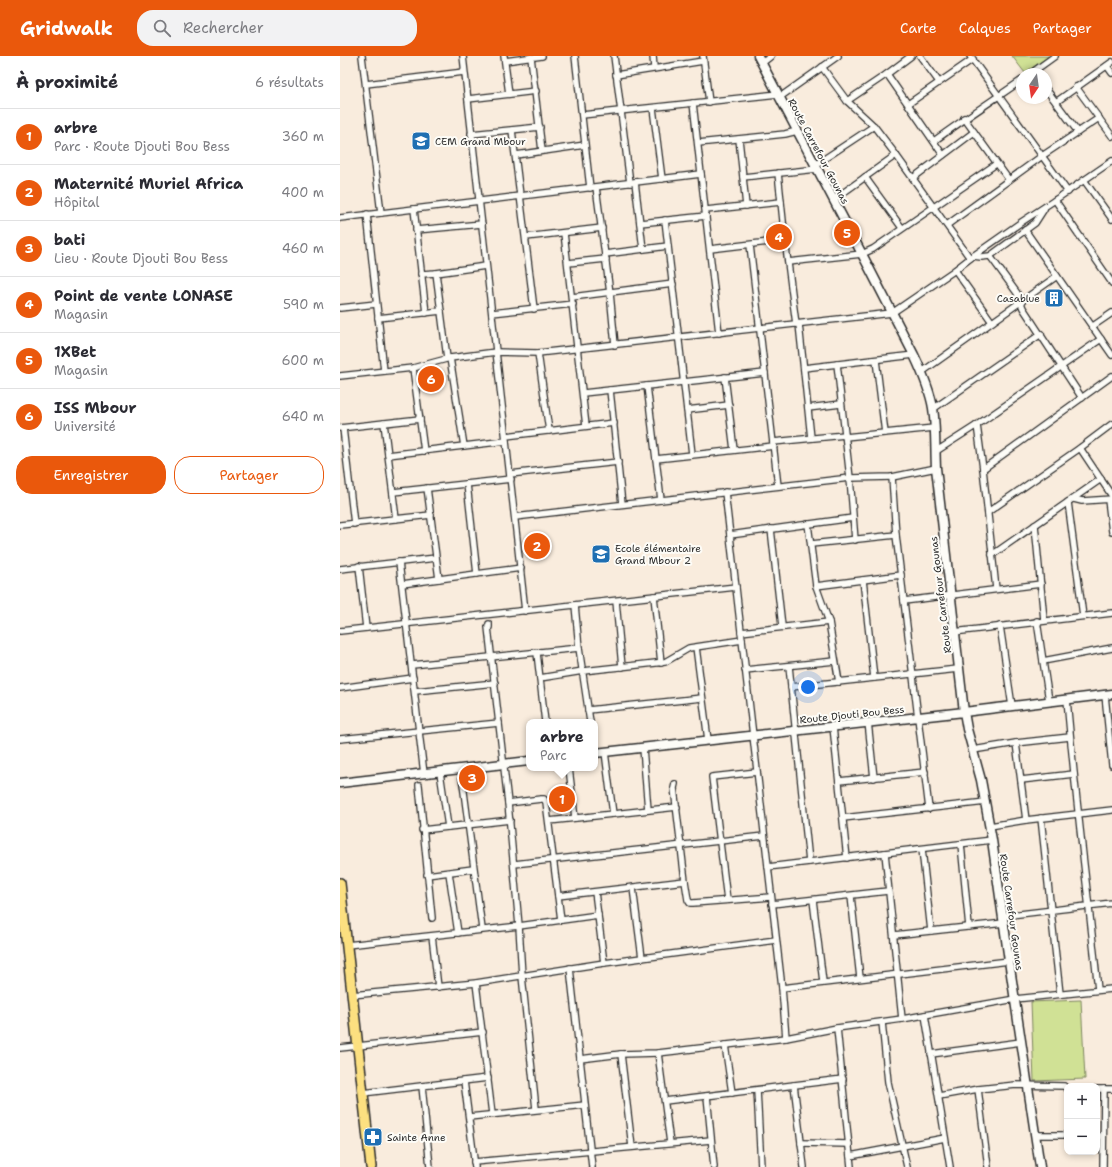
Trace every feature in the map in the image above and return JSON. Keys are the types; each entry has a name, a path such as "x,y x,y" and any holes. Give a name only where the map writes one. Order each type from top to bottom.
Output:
{"highway":[{"path":"340,884 343,931 347,945 371,1167"}],"main road":[{"name":"Route Carrefour Gounas","path":"760,59 914,355 922,372 933,409 936,468 949,595 964,712 986,802 1040,1167"},
{"name":"Route Djouti Bou Bess","path":"598,753 964,712 1109,694"},
{"path":"340,784 526,761"}],"street":[{"path":"362,56 381,213"},
{"path":"463,56 526,611"},
{"path":"509,94 504,58 542,56"},
{"path":"575,56 585,145 602,228 615,345"},
{"path":"614,56 621,111 643,249"},
{"path":"653,56 654,68"},
{"path":"760,59 771,56"},
{"path":"582,115 693,103 779,96 838,56"},
{"path":"847,101 911,56"},
{"path":"920,56 939,82"},
{"path":"1039,68 1055,56"},
{"path":"532,57 542,151"},
{"path":"908,104 972,58 1068,192"},
{"path":"616,75 703,59 709,102"},
{"path":"1056,102 1112,62"},
{"path":"1107,66 1112,73"},
{"path":"822,67 847,101 874,126 933,207 972,257 981,258 990,256 1037,221 1045,207"},
{"path":"366,84 464,72"},
{"path":"887,74 943,155"},
{"path":"934,141 964,118 1016,84"},
{"path":"1076,87 1112,136"},
{"path":"468,99 536,91"},
{"path":"1052,97 1078,132"},
{"path":"693,103 719,333"},
{"path":"653,108 662,179"},
{"path":"964,118 1009,180"},
{"path":"947,225 1042,156 1099,118"},
{"path":"743,177 816,167 874,126"},
{"path":"472,134 540,127"},
{"path":"512,130 534,308"},
{"path":"698,143 785,134 797,131"},
{"path":"913,178 974,132"},
{"path":"739,139 746,206"},
{"path":"516,155 585,145"},
{"path":"833,200 896,155"},
{"path":"340,376 413,368 449,358 496,352 538,353 892,313 1112,161"},
{"path":"788,262 851,256 862,254 873,249 996,164"},
{"path":"778,173 785,240 804,368 811,438"},
{"path":"340,218 701,174"},
{"path":"865,177 902,228"},
{"path":"1084,180 1112,219"},
{"path":"1055,200 1112,283"},
{"path":"640,223 781,202"},
{"path":"414,209 426,312"},
{"path":"367,214 384,371"},
{"path":"665,220 692,454"},
{"path":"416,230 482,224"},
{"path":"526,237 602,228"},
{"path":"1025,230 1112,355"},
{"path":"564,232 586,426"},
{"path":"1003,235 1009,242"},
{"path":"710,249 785,240"},
{"path":"750,244 778,486"},
{"path":"568,263 643,249 668,246"},
{"path":"990,256 1017,294 1026,314 1041,334 1082,398"},
{"path":"421,274 486,266"},
{"path":"955,270 992,322"},
{"path":"436,273 464,446"},
{"path":"922,372 1057,276"},
{"path":"572,297 673,284"},
{"path":"340,308 376,304"},
{"path":"492,313 573,304"},
{"path":"378,318 441,311"},
{"path":"1093,326 1112,313"},
{"path":"933,409 1041,334"},
{"path":"935,452 977,425 1101,338"},
{"path":"538,353 549,431"},
{"path":"804,368 914,355"},
{"path":"876,360 885,433"},
{"path":"837,364 850,478 855,540"},
{"path":"413,368 424,451"},
{"path":"582,393 765,372"},
{"path":"983,469 1112,376"},
{"path":"725,377 734,450"},
{"path":"647,386 661,500"},
{"path":"610,390 622,504"},
{"path":"808,408 841,404"},
{"path":"687,410 729,405"},
{"path":"354,524 342,428 420,419"},
{"path":"384,423 396,519"},
{"path":"388,455 464,446 549,431 614,423"},
{"path":"977,425 996,589"},
{"path":"988,512 1111,426"},
{"path":"656,459 734,450 811,438 934,428"},
{"path":"1080,448 1101,479 1111,498 1112,532"},
{"path":"393,492 467,484 510,476 618,462"},
{"path":"515,517 850,478 892,477 936,468"},
{"path":"892,477 896,535 929,809"},
{"path":"992,555 1101,479"},
{"path":"467,484 477,574"},
{"path":"427,488 439,579"},
{"path":"725,492 772,897 786,1038"},
{"path":"1074,499 1082,501 1111,498"},
{"path":"1068,502 1083,616"},
{"path":"340,525 430,515"},
{"path":"730,534 853,518"},
{"path":"808,524 816,586 829,622 839,682"},
{"path":"1035,526 1044,620"},
{"path":"771,529 782,626"},
{"path":"810,544 896,535"},
{"path":"340,569 436,558"},
{"path":"399,562 424,774"},
{"path":"359,566 366,628"},
{"path":"402,584 521,568"},
{"path":"816,586 901,575"},
{"path":"863,580 874,678"},
{"path":"904,601 1041,584"},
{"path":"340,631 736,587"},
{"path":"654,596 661,663"},
{"path":"616,601 622,667"},
{"path":"575,605 579,648 590,719"},
{"path":"954,632 1112,613"},
{"path":"1037,621 1050,701"},
{"path":"741,632 782,626 829,622"},
{"path":"489,624 510,820 522,976 536,1110"},
{"path":"1000,626 1012,706"},
{"path":"540,678 583,671 661,663 668,661 689,648 742,640"},
{"path":"696,647 708,740"},
{"path":"412,665 579,648"},
{"path":"1043,661 1112,648"},
{"path":"537,652 546,719"},
{"path":"746,670 835,661"},
{"path":"789,666 809,862"},
{"path":"791,687 958,669"},
{"path":"340,688 413,678"},
{"path":"415,691 495,683"},
{"path":"1109,694 1112,765"},
{"path":"588,710 702,698"},
{"path":"1067,699 1078,814 1090,905 1098,990"},
{"path":"868,722 874,778"},
{"path":"340,739 499,723"},
{"path":"833,726 842,818 848,858"},
{"path":"973,750 1016,743 1070,737"},
{"path":"1016,743 1026,820"},
{"path":"643,748 648,810"},
{"path":"605,752 613,814"},
{"path":"461,769 482,930"},
{"path":"569,771 576,818"},
{"path":"440,772 448,827"},
{"path":"727,900 712,777 757,772"},
{"path":"838,781 925,772"},
{"path":"1021,780 1074,774"},
{"path":"675,784 674,788 680,845 688,900 690,903 772,897"},
{"path":"418,785 432,918"},
{"path":"508,803 541,799 546,802 561,920"},
{"path":"842,818 986,802"},
{"path":"549,821 677,807"},
{"path":"990,826 1041,818 1112,810"},
{"path":"1041,818 1060,994"},
{"path":"422,830 510,820"},
{"path":"514,864 764,836"},
{"path":"768,867 992,840"},
{"path":"960,844 969,927"},
{"path":"922,849 932,930"},
{"path":"885,853 902,1019"},
{"path":"427,875 473,869"},
{"path":"449,873 458,933"},
{"path":"558,896 685,881"},
{"path":"633,888 642,958"},
{"path":"772,904 888,891"},
{"path":"595,892 604,963"},
{"path":"851,896 860,978"},
{"path":"813,900 823,982"},
{"path":"894,935 969,927 1051,910 1112,902"},
{"path":"347,945 519,926 598,915"},
{"path":"432,936 438,987"},
{"path":"352,995 476,983 604,963 776,940"},
{"path":"782,988 1009,961"},
{"path":"570,968 592,1167"},
{"path":"476,983 492,1114"},
{"path":"580,1059 621,1054 658,1053 786,1038 837,1028 902,1019 1015,999 1112,989"},
{"path":"925,1015 950,1167"},
{"path":"882,1022 888,1082 907,1167"},
{"path":"837,1028 851,1167"},
{"path":"340,1048 483,1032"},
{"path":"931,1054 1021,1042"},
{"path":"725,1045 732,1093"},
{"path":"658,1053 670,1143"},
{"path":"621,1054 632,1147"},
{"path":"363,1092 488,1078"},
{"path":"665,1101 843,1079"},
{"path":"464,1081 474,1164 711,1140"},
{"path":"794,1085 804,1167"},
{"path":"939,1096 978,1089 1028,1085 1064,1086"},
{"path":"422,1086 430,1167"},
{"path":"978,1089 988,1167"},
{"path":"1100,1089 1112,1089"},
{"path":"1103,1167 1100,1136 1104,1089"},
{"path":"757,1090 760,1167"},
{"path":"707,1096 714,1167"},
{"path":"469,1116 585,1105"},
{"path":"1035,1135 1064,1135"},
{"path":"850,1156 945,1138"},
{"path":"801,1143 849,1144"}],"green space":[{"path":"1012,56 1049,56 1032,68 1021,68"},
{"path":"1081,1000 1085,1079 1034,1081 1031,1002"}],"place":[{"name":"CEM Grand Mbour","path":"421,141"},
{"name":"1XBet","path":"847,233"},
{"name":"Point de vente LONASE","path":"779,237"},
{"name":"Casablue","path":"1054,298"},
{"name":"ISS Mbour","path":"431,379"},
{"name":"Maternité Muriel Africa","path":"537,546"},
{"name":"Ecole élémentaire Grand Mbour 2","path":"601,554"},
{"name":"bati","path":"472,778"},
{"name":"arbre","path":"562,799"},
{"name":"Sainte Anne","path":"373,1137"}]}
